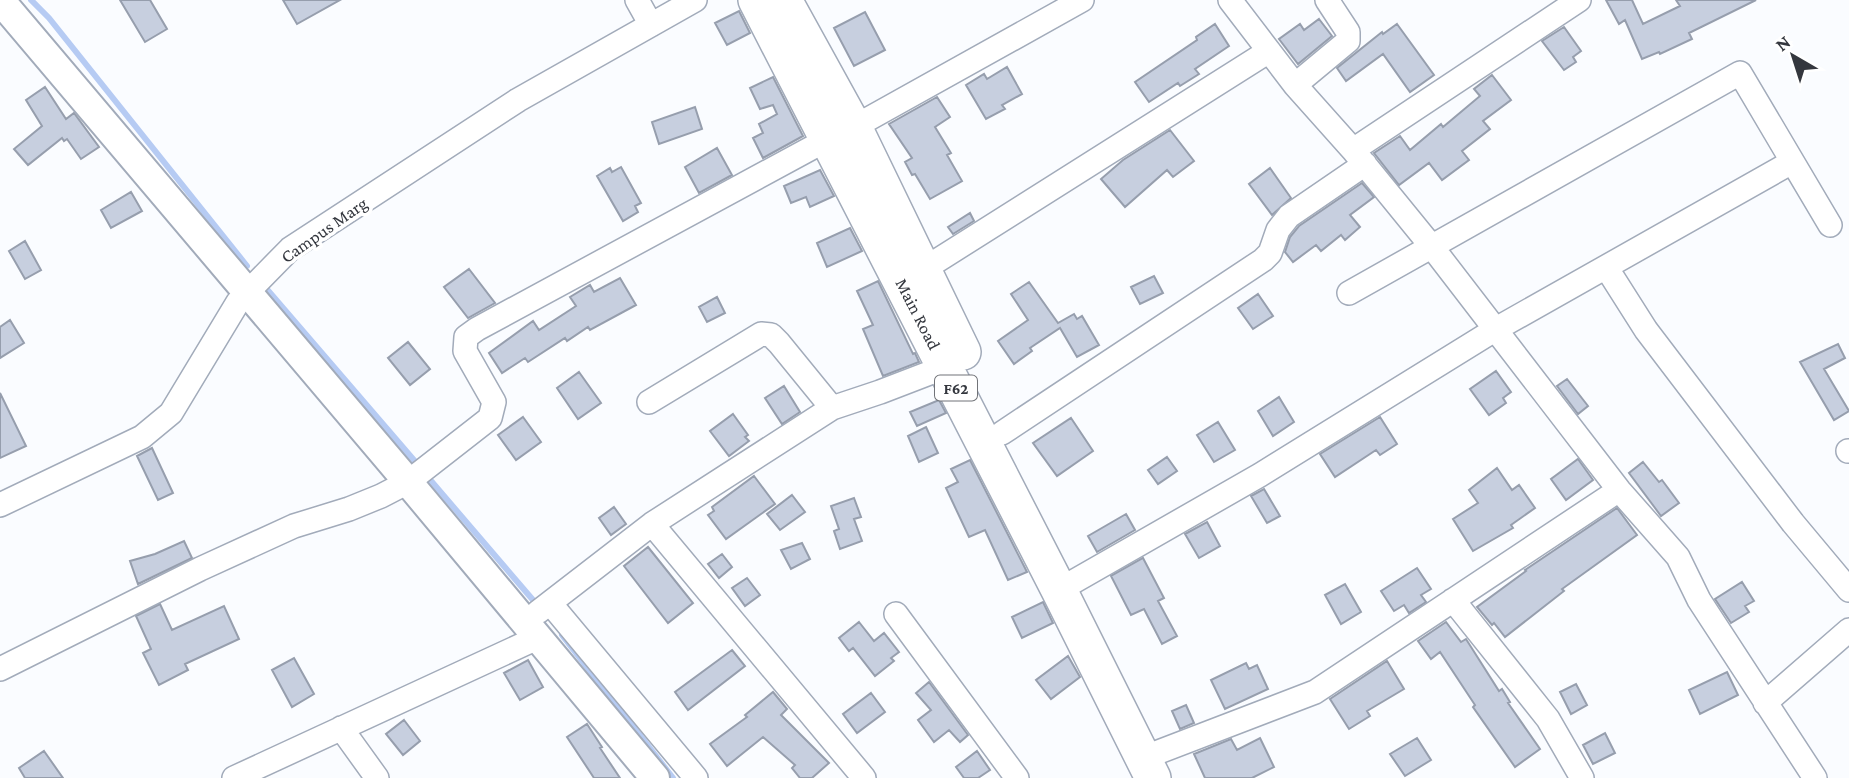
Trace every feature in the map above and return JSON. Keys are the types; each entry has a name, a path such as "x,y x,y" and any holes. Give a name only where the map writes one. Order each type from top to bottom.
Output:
{"main road":[{"name":"Main Road","path":"781,2 945,367 1069,584"},
{"name":"Main Road","path":"841,133 924,269 1002,433 1069,584 1160,765"}],"street":[{"path":"0,0 408,482 696,778"},
{"path":"637,0 651,25"},
{"name":"Campus Marg","path":"0,505 142,437 172,413 238,302 290,249 518,100 695,0"},
{"path":"0,669 212,563 293,526 349,509 408,482 490,418 494,402 465,351 466,337 489,322 1082,0"},
{"path":"1230,0 1295,85 1359,157 1432,247 1619,490 1678,557 1699,600 1765,703 1805,775"},
{"path":"1295,85 1348,41 1348,32 1327,0"},
{"path":"1002,433 1262,260 1270,253 1278,230 1289,216 1359,157 1579,0"},
{"path":"924,269 1269,51"},
{"path":"1349,293 1740,73 1830,225"},
{"path":"1069,584 1260,475 1496,329 1793,162"},
{"path":"1606,267 1646,330 1793,523 1849,590"},
{"path":"649,402 761,334 771,335 779,343 832,408"},
{"path":"234,778 267,771 538,617 652,524 832,408 945,367"},
{"path":"1160,765 1269,711 1315,692 1619,490"},
{"path":"652,524 864,778"},
{"path":"1453,600 1548,719 1582,778"},
{"path":"896,614 1017,778"},
{"path":"538,617 654,778"},
{"path":"1765,703 1849,630"},
{"path":"341,728 377,778"}],"building":[{"path":"120,0 150,0 167,29 145,42"},
{"path":"283,0 340,0 297,24"},
{"path":"1606,0 1632,0 1643,24 1680,6 1676,0 1756,0 1689,33 1692,39 1642,59 1625,20 1619,24"},
{"path":"739,11 750,33 727,45 715,23"},
{"path":"865,12 885,50 854,66 834,28"},
{"path":"1319,19 1332,36 1298,64 1279,39 1300,24 1304,30"},
{"path":"1215,24 1229,46 1195,69 1199,74 1180,86 1178,83 1149,102 1135,82 1197,40 1196,37"},
{"path":"1397,24 1434,75 1410,92 1383,54 1346,81 1337,68 1382,32 1383,34"},
{"path":"1564,27 1581,51 1573,57 1576,62 1564,70 1542,41"},
{"path":"1007,67 1022,94 1002,105 1005,109 986,119 966,85 984,74 987,79"},
{"path":"1492,75 1511,100 1483,121 1490,129 1462,151 1469,160 1442,180 1429,163 1399,185 1374,153 1400,136 1410,150 1480,96 1474,89"},
{"path":"773,77 803,136 763,158 753,138 763,133 759,124 777,114 773,105 760,109 750,88"},
{"path":"45,87 66,119 74,113 99,147 81,159 67,139 64,141 62,138 28,165 14,149 42,126 26,100"},
{"path":"937,97 950,117 935,127 951,153 947,155 962,181 930,199 915,174 912,175 905,162 912,158 889,124"},
{"path":"695,107 702,129 659,144 652,122"},
{"path":"1170,130 1194,161 1173,177 1167,170 1125,207 1101,179 1123,160"},
{"path":"717,148 732,175 699,193 685,167"},
{"path":"621,167 641,203 635,206 638,212 623,221 597,176 610,168 612,172"},
{"path":"1270,168 1291,198 1272,215 1249,184"},
{"path":"820,170 834,196 810,207 806,197 791,203 784,186"},
{"path":"1362,183 1374,197 1350,215 1360,227 1345,240 1341,235 1321,251 1316,245 1293,262 1285,252 1290,237 1299,226"},
{"path":"131,192 142,211 111,228 101,210"},
{"path":"970,213 974,221 953,234 948,227"},
{"path":"850,228 862,251 827,267 817,243"},
{"path":"25,241 41,270 25,279 9,251"},
{"path":"469,269 495,303 468,318 444,287"},
{"path":"1154,276 1163,293 1140,304 1131,287"},
{"path":"620,278 636,305 590,330 588,327 567,341 565,338 528,362 525,358 502,373 489,353 533,321 539,330 576,306 570,297 590,285 594,292"},
{"path":"878,281 919,362 883,376 863,329 873,325 857,291"},
{"path":"1029,282 1058,323 1074,314 1077,319 1082,316 1099,345 1077,357 1060,328 1030,348 1032,351 1014,364 998,341 1028,320 1011,294"},
{"path":"1258,294 1273,316 1253,329 1238,308"},
{"path":"717,297 725,313 707,322 699,307"},
{"path":"10,320 24,343 0,358 0,327"},
{"path":"408,342 430,369 410,385 388,358"},
{"path":"1838,344 1845,358 1824,369 1849,411 1834,420 1800,362"},
{"path":"1496,371 1511,392 1503,398 1506,403 1489,415 1470,389"},
{"path":"579,372 601,403 578,419 557,388"},
{"path":"1567,379 1588,406 1578,414 1557,386"},
{"path":"784,386 800,412 782,424 765,398"},
{"path":"0,393 26,446 0,458"},
{"path":"1279,397 1294,422 1273,436 1258,411"},
{"path":"939,400 946,413 917,426 910,412"},
{"path":"733,414 748,435 745,437 749,441 729,456 710,431"},
{"path":"523,417 541,442 516,460 498,435"},
{"path":"1380,417 1397,444 1380,455 1376,450 1335,477 1320,454"},
{"path":"1071,418 1093,451 1057,476 1033,443"},
{"path":"1218,422 1235,450 1214,462 1197,435"},
{"path":"926,427 938,453 919,462 908,436"},
{"path":"152,448 173,493 158,500 137,456"},
{"path":"1167,457 1177,471 1158,484 1148,470"},
{"path":"1578,459 1593,480 1566,500 1551,479"},
{"path":"970,460 1027,572 1008,580 985,530 969,537 946,488 958,482 951,469"},
{"path":"1643,462 1659,482 1662,480 1679,503 1661,516 1629,473"},
{"path":"1497,468 1512,490 1519,485 1535,508 1511,525 1513,528 1473,551 1453,519 1478,503 1469,490"},
{"path":"754,476 775,504 726,539 708,515 714,511 712,507"},
{"path":"1264,489 1280,516 1267,523 1251,496"},
{"path":"792,495 805,512 780,530 767,514"},
{"path":"854,498 861,517 854,519 862,541 840,549 834,531 839,529 831,506"},
{"path":"614,507 626,524 611,535 599,518"},
{"path":"1617,508 1637,535 1562,589 1564,591 1505,637 1477,607 1525,570"},
{"path":"1126,514 1135,530 1097,552 1088,536"},
{"path":"1207,522 1220,546 1199,558 1185,534"},
{"path":"184,541 192,558 138,584 130,561 155,554"},
{"path":"802,543 810,559 791,569 781,550"},
{"path":"648,547 693,603 668,623 624,566"},
{"path":"722,554 732,567 719,578 708,564"},
{"path":"1143,558 1164,598 1158,601 1177,636 1162,644 1144,609 1131,615 1111,576"},
{"path":"1417,568 1431,589 1421,595 1426,602 1409,613 1404,605 1394,611 1381,591"},
{"path":"747,578 760,595 745,606 732,588"},
{"path":"1742,582 1754,601 1745,606 1749,612 1731,623 1715,599"},
{"path":"1345,584 1361,612 1341,624 1325,595"},
{"path":"1043,602 1053,623 1022,638 1012,617"},
{"path":"160,604 172,630 224,606 239,639 185,664 188,670 159,685 143,653 151,649 136,616"},
{"path":"859,622 874,641 884,633 899,652 891,658 894,661 875,676 853,648 849,651 839,638"},
{"path":"1446,622 1461,642 1466,639 1540,749 1515,767 1473,707 1475,705 1440,652 1431,659 1418,641"},
{"path":"732,650 745,666 688,710 675,692"},
{"path":"1068,656 1080,677 1051,699 1036,680"},
{"path":"294,658 314,694 292,707 272,670"},
{"path":"528,660 543,687 520,700 504,673"},
{"path":"1387,661 1404,689 1367,711 1370,716 1349,729 1330,699"},
{"path":"1246,663 1249,669 1257,665 1268,689 1225,709 1211,680"},
{"path":"1727,672 1738,695 1700,714 1689,690"},
{"path":"929,682 968,735 960,742 949,730 934,742 918,720 931,710 916,693"},
{"path":"1576,684 1587,705 1571,714 1560,692"},
{"path":"773,692 787,709 781,715 829,763 812,778 800,778 792,768 795,765 763,737 727,766 710,744 747,717 745,715"},
{"path":"871,693 885,712 857,733 843,714"},
{"path":"1186,705 1194,723 1180,729 1172,711"},
{"path":"404,720 420,741 403,755 386,734"},
{"path":"587,724 620,778 594,778 567,737"},
{"path":"1605,733 1615,753 1593,764 1583,745"},
{"path":"1260,738 1274,767 1252,778 1205,778 1194,754 1231,739 1237,750"},
{"path":"1417,738 1431,760 1405,776 1390,754"},
{"path":"44,751 63,778 25,778 19,768"},
{"path":"977,751 990,770 978,778 964,778 956,767"}],"waterway":[{"path":"31,0 49,18 247,266"},
{"path":"265,287 419,466"},
{"path":"426,475 539,607"},
{"path":"562,635 673,778"}]}
